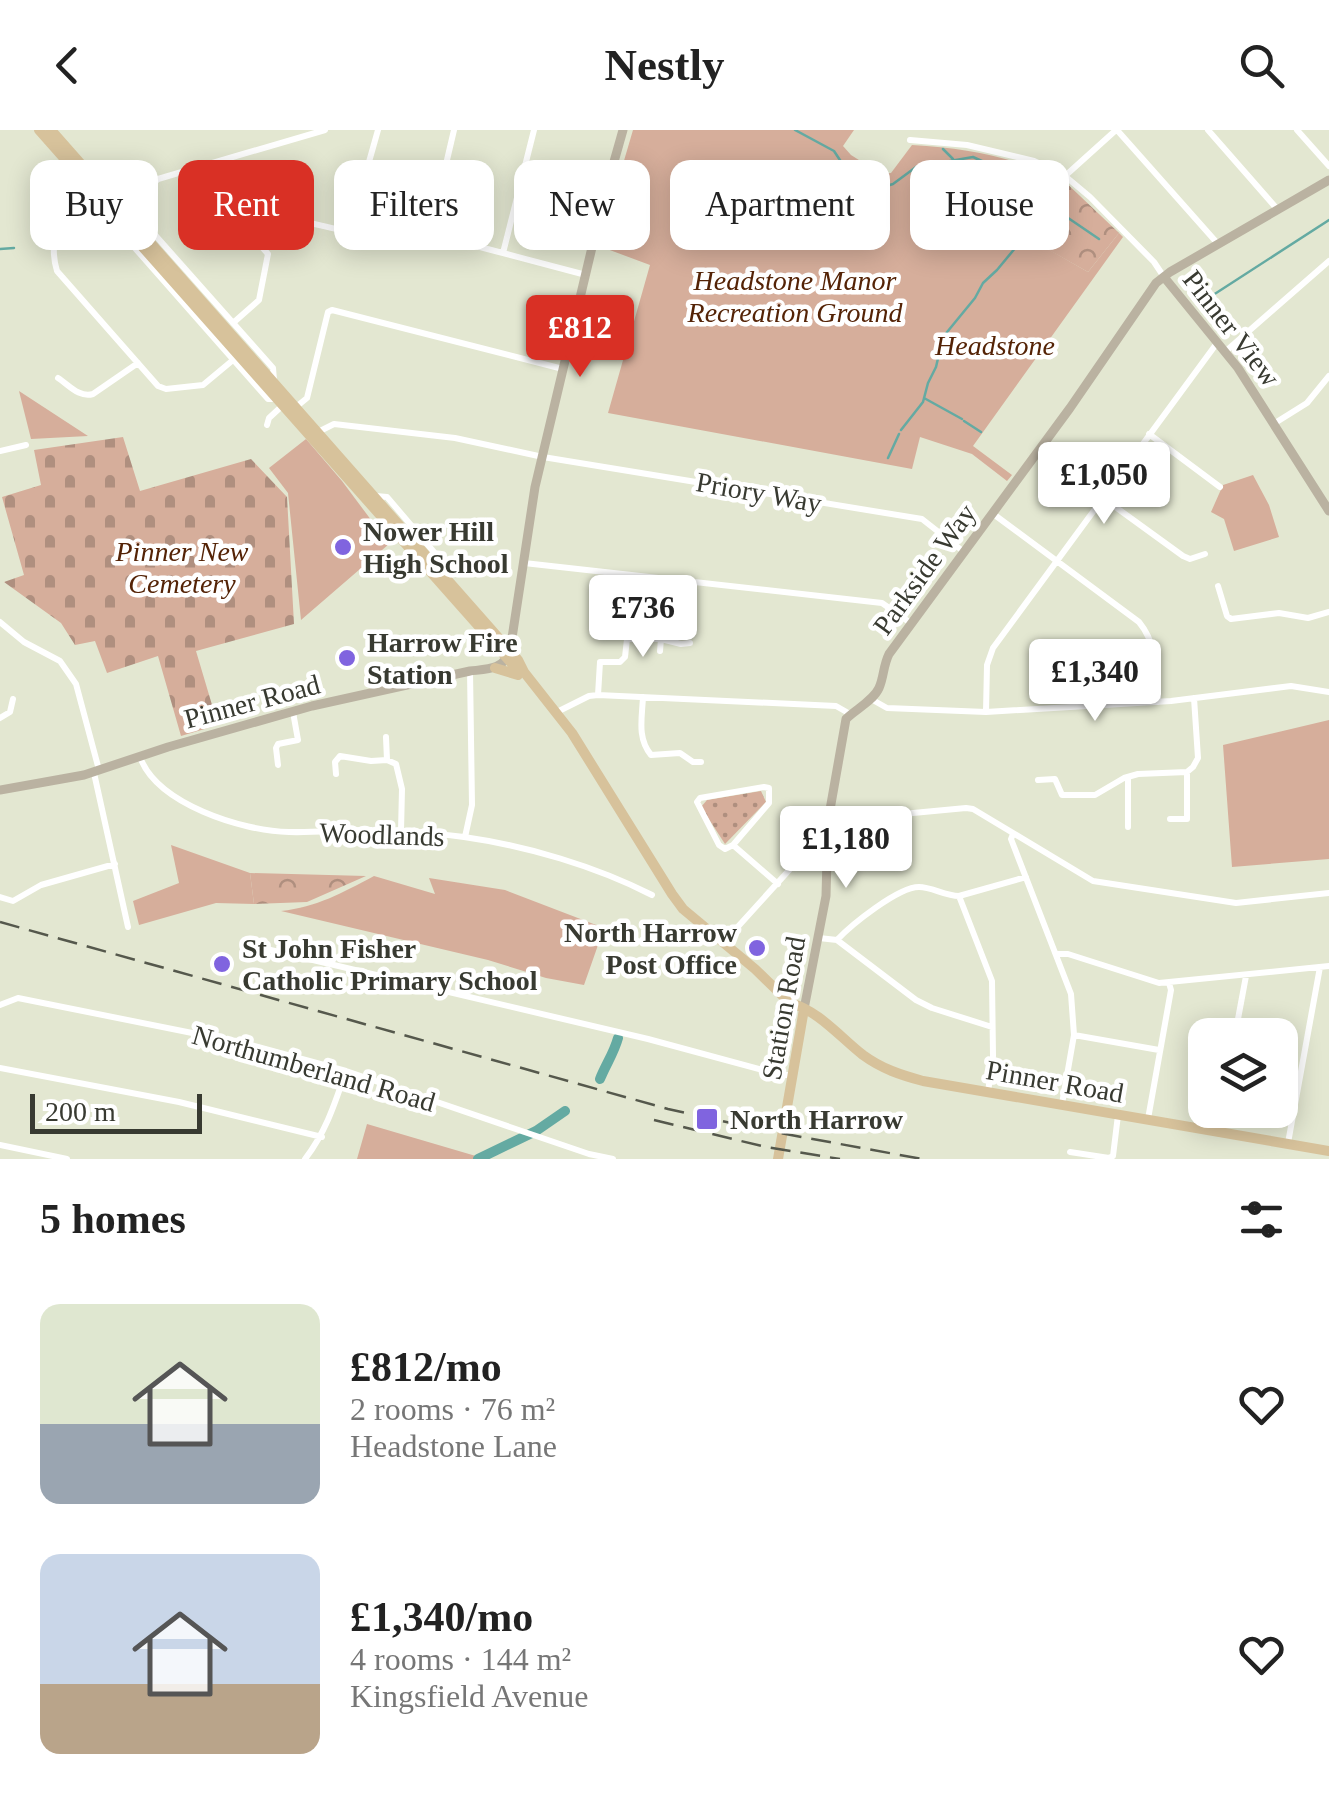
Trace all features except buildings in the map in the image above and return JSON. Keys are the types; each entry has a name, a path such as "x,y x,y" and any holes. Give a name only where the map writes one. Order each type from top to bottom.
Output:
{"main road":[{"path":"39,130 71,160"},
{"path":"52,130 74,160"},
{"path":"148,250 200,292 374,496 397,529 492,630 506,652"},
{"path":"156,250 201,317 506,652"},
{"path":"492,630 498,632 511,626"},
{"name":"Pinner Road","path":"506,652 524,667 557,712 684,909 790,1002 865,1056 923,1081 1329,1152"},
{"path":"491,668 527,675"},
{"name":"Station Road","path":"778,1159 800,1006"}],"street":[{"path":"220,160 325,130"},
{"path":"314,224 340,230 352,222 378,130"},
{"path":"454,130 432,224 438,236 587,275"},
{"path":"503,253 534,130"},
{"path":"491,668 506,652 535,487 623,130"},
{"path":"1069,172 1117,130 1218,244"},
{"path":"1208,130 1278,210"},
{"path":"1298,130 1329,166"},
{"name":"Pinner View","path":"910,140 948,142 1030,160"},
{"name":"Pinner View","path":"1069,179 1154,262 1226,351 1327,503"},
{"path":"1164,276 1329,180"},
{"path":"158,243 272,368 274,381"},
{"path":"57,250 57,271 158,386 166,389 203,385 233,360"},
{"path":"142,250 268,399 280,402 266,425"},
{"path":"233,323 259,300 269,258 263,250"},
{"path":"1226,351 1329,261"},
{"name":"Parkside Way","path":"871,700 880,685 886,660 1070,408 1150,290 1164,276"},
{"path":"296,407 307,398 328,312 332,310 563,369"},
{"path":"986,712 988,665 993,648 1218,341"},
{"path":"58,378 86,396 138,364"},
{"path":"1276,423 1307,403 1329,376"},
{"name":"Priory Way","path":"318,432 334,424 400,430 922,519 964,552"},
{"path":"1149,434 1220,487"},
{"path":"0,451 26,445"},
{"path":"374,496 388,497 445,565 446,578"},
{"path":"1103,498 1183,556 1190,559 1204,554"},
{"path":"992,513 1126,612 1148,634 1154,648 1158,702"},
{"path":"522,562 882,603 912,624"},
{"path":"1218,586 1231,619 1279,612 1308,618 1329,612"},
{"path":"0,622 24,642 60,661 76,684 128,927"},
{"path":"598,694 600,662 620,662 625,658 627,639 619,626"},
{"path":"627,639 690,643"},
{"path":"660,651 661,639"},
{"name":"Pinner Road","path":"0,790 96,772 293,712 491,668"},
{"path":"465,837 472,805 470,671"},
{"path":"557,712 598,694 836,706 850,714 871,700 886,708 986,712 1158,702 1291,686 1329,692"},
{"path":"643,697 642,738 646,750 651,755 680,753 700,762"},
{"path":"1038,780 1054,779 1062,795 1096,795 1138,774 1187,772 1198,758 1194,698"},
{"path":"0,718 12,710 13,699"},
{"path":"278,765 278,744 298,740 293,712"},
{"name":"Station Road","path":"800,1006 827,889 828,821 843,724 850,714"},
{"path":"386,738 387,760"},
{"name":"Woodlands","path":"140,756 158,786 235,824 286,832 400,831 465,837 520,847 645,888 652,895"},
{"path":"336,774 335,762 340,756 396,764 402,789 400,831"},
{"path":"1170,819 1187,819 1187,772"},
{"path":"1128,777 1128,827"},
{"path":"769,788 769,803 733,844 725,849 719,845 697,802 700,798 769,788"},
{"path":"828,821 966,808 1093,880 1236,903 1329,893"},
{"path":"1013,833 1071,994 1074,1035 1062,1105"},
{"path":"723,942 810,846 826,840"},
{"path":"733,844 778,884"},
{"path":"0,897 12,901 41,884 115,864"},
{"path":"837,940 890,899 912,888 959,896 1026,876"},
{"path":"959,896 992,982 993,1056 988,1092"},
{"path":"818,938 837,940 916,1000 992,1027"},
{"path":"262,948 788,1074"},
{"path":"1057,954 1160,983 1324,967 1288,1144"},
{"path":"1238,1018 1246,976"},
{"path":"1148,1120 1169,983"},
{"name":"Northumberland Road","path":"0,1005 18,998 228,1040 346,1071 587,1156 613,1159"},
{"path":"1074,1035 1159,1050"},
{"path":"0,1068 179,1102 322,1137"},
{"path":"305,1159 322,1137 346,1071"},
{"path":"1070,1152 1113,1156 1118,1115"},
{"path":"1218,1132 1219,1128"},
{"path":"0,1145 67,1159"}],"green space":[{"name":"Headstone Manor Recreation Ground","path":"633,130 854,130 843,146 859,160 670,160 670,250 890,250 890,173 912,145 951,148 1007,160 910,160 910,250 1050,250 1088,272 1119,233 1123,237 973,446 1012,475 1007,481 972,454 920,437 912,469 608,413 650,265 610,250 650,250 650,160 624,160"},
{"path":"1069,186 1119,233 1088,272 1049,250 1069,250"},
{"path":"19,391 88,436 31,439"},
{"name":"Pinner New Cemetery","path":"123,437 140,491 251,459 287,497 294,624 196,651 218,725 181,736 158,656 107,673 95,641 75,645 61,623 4,582 24,575 2,497 41,485 34,450"},
{"path":"306,439 389,544 301,620 288,493 269,468"},
{"path":"1253,475 1269,505 1279,537 1234,551 1224,519 1211,512 1223,485"},
{"path":"1329,720 1329,859 1232,867 1223,745"},
{"path":"761,791 766,802 725,844 701,807 707,800"},
{"path":"171,845 250,873 254,904 216,903 139,925 133,901 179,883"},
{"path":"250,873 366,876 307,902 254,904"},
{"path":"374,876 435,894 429,878 505,890 604,928 584,985 281,911 318,903"},
{"path":"367,1124 486,1159 357,1159"}],"waterway":[{"path":"795,130 834,151 855,183 877,189 893,184 916,167 973,157 1018,168 1027,190 1023,204 1027,219 1021,241 983,283 943,337 923,402 901,430"},
{"path":"943,149 953,159"},
{"path":"1069,219 1099,239"},
{"path":"1210,297 1329,220"},
{"path":"0,249 14,248"},
{"path":"924,398 962,419"},
{"path":"964,421 981,432"},
{"path":"888,458 899,434"},
{"path":"600,1079 618,1038"},
{"path":"478,1159 536,1131 565,1111"}],"railway":[{"path":"0,922 668,1109 922,1159"},
{"path":"654,1120 766,1147 840,1159"}],"place":[{"name":"Nower Hill High School","path":"343,547"},
{"name":"Harrow Fire Station","path":"347,658"},
{"name":"North Harrow Post Office","path":"757,948"},
{"name":"St John Fisher Catholic Primary School","path":"222,964"},
{"name":"North Harrow","path":"707,1119"}],"park label":[{"name":"Headstone","path":"995,345"}]}
